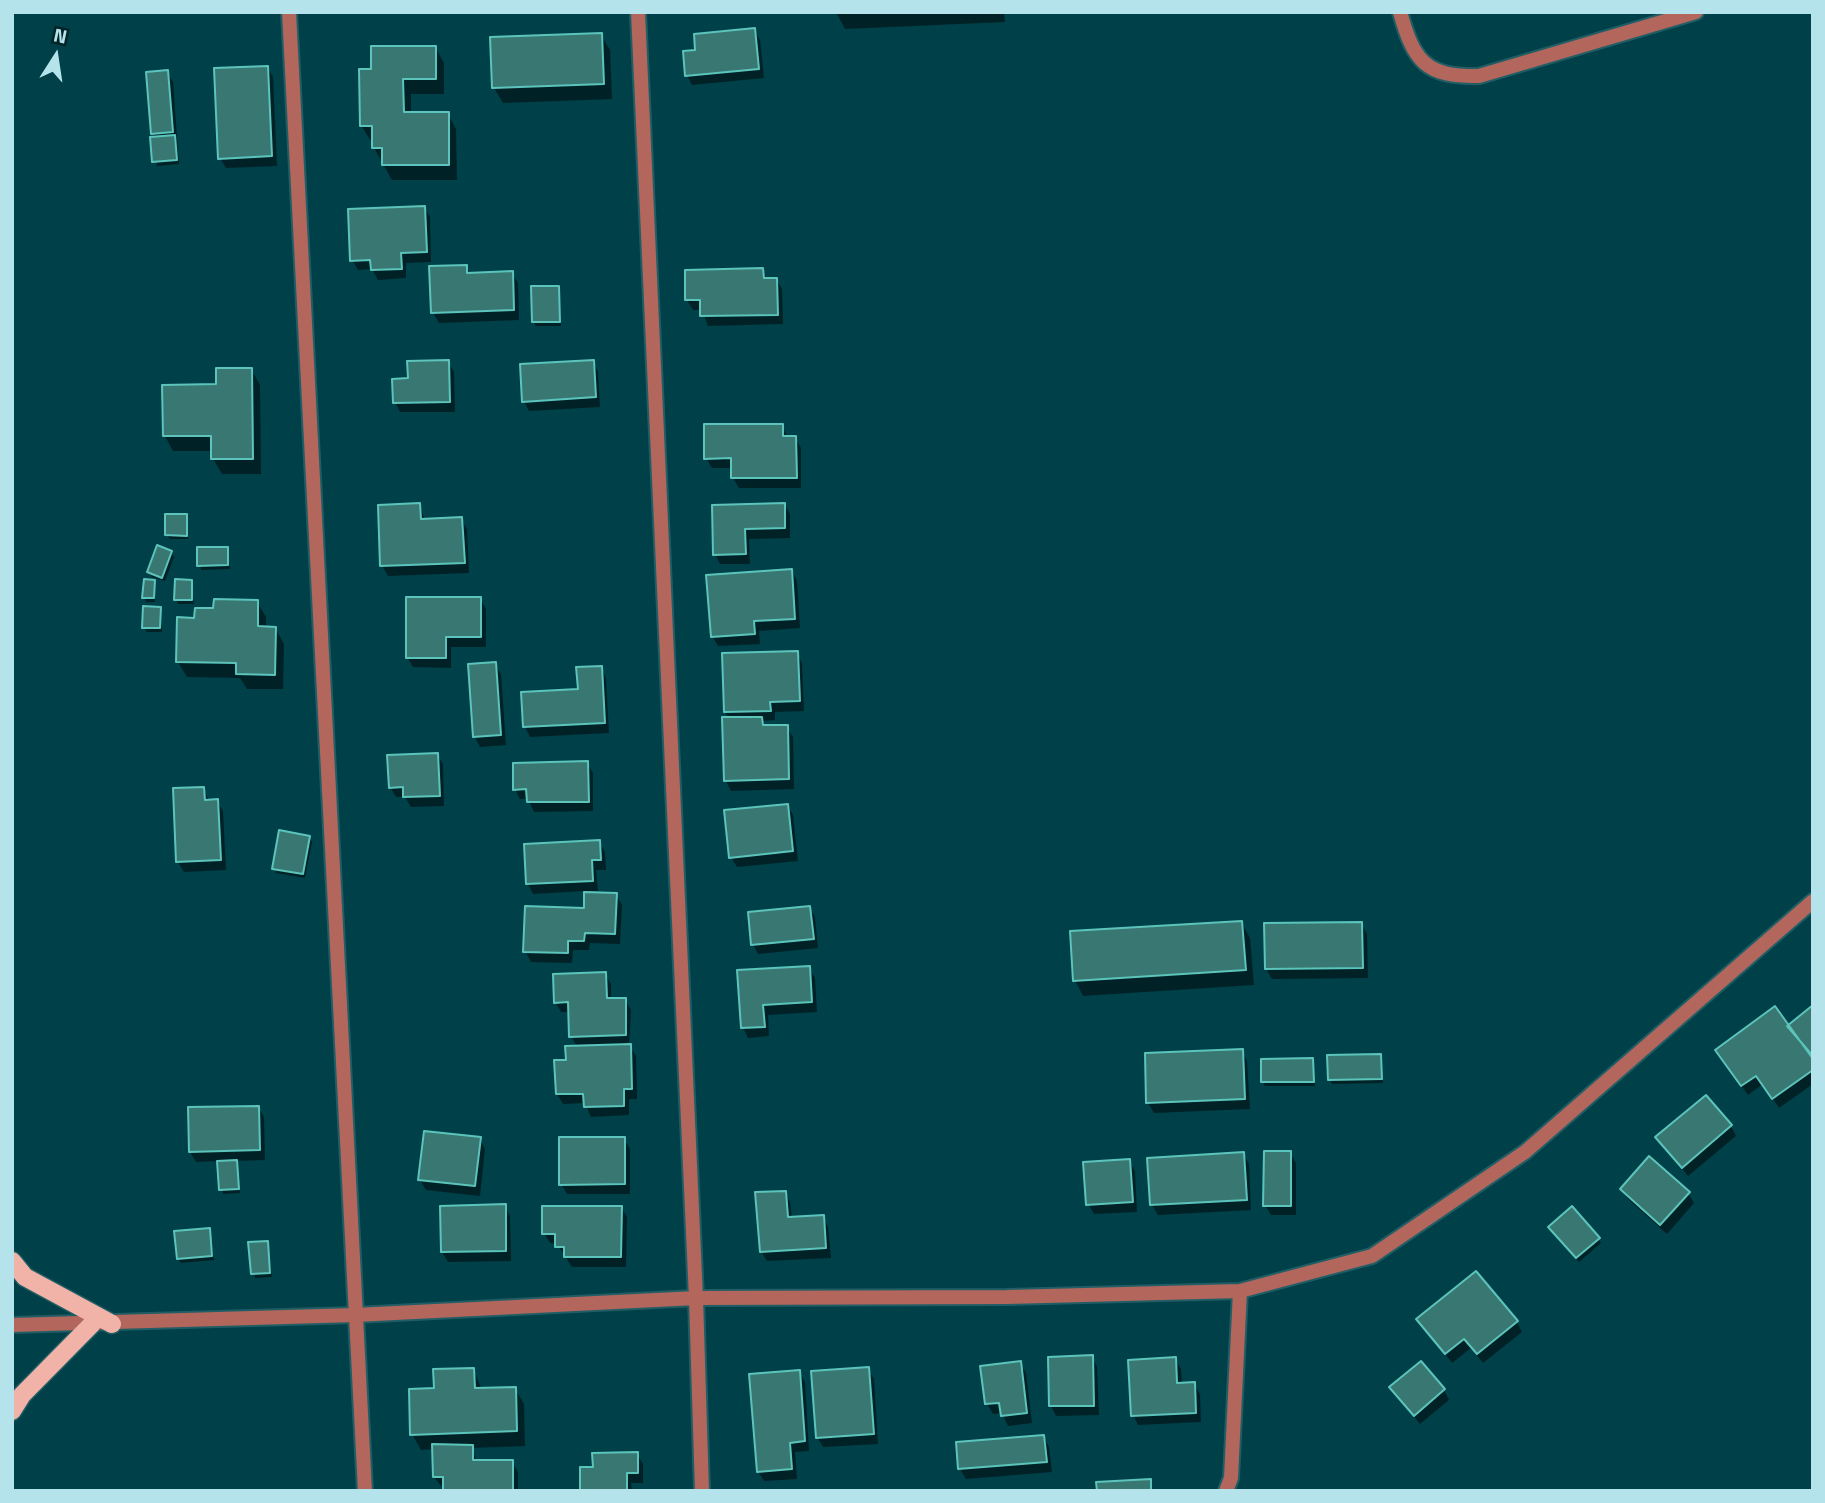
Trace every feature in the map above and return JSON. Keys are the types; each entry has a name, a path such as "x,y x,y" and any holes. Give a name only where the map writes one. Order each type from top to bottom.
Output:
{"main road":[{"path":"12,1261 25,1277 112,1324"},
{"path":"12,1411 22,1395 92,1324"}],"street":[{"path":"289,12 365,1491"},
{"path":"638,12 696,1298 702,1491"},
{"path":"1400,12 1409,43 1427,66 1450,76 1479,76 1696,12"},
{"path":"12,1325 355,1315 696,1298 993,1297 1240,1291 1372,1256 1525,1152 1813,901"},
{"path":"1226,1491 1231,1478 1237,1394 1240,1291"}],"building":[{"path":"755,28 759,69 685,76 683,51 695,50 694,34"},
{"path":"602,33 604,84 492,88 490,37"},
{"path":"371,46 436,46 436,79 403,79 404,112 449,112 449,165 382,165 382,148 372,148 372,126 360,126 359,69 371,69"},
{"path":"268,66 272,156 218,159 214,68"},
{"path":"168,70 173,132 151,134 146,72"},
{"path":"175,135 177,160 152,162 150,137"},
{"path":"425,206 427,252 401,253 402,269 371,270 370,260 350,261 348,209"},
{"path":"467,265 467,273 513,271 514,310 431,313 429,266"},
{"path":"763,268 764,278 777,278 778,315 700,316 700,300 685,300 685,270"},
{"path":"531,286 559,286 560,322 532,322"},
{"path":"449,360 450,402 393,403 392,379 408,378 407,361"},
{"path":"594,360 596,397 522,402 520,364"},
{"path":"216,368 252,368 253,459 211,459 211,436 163,436 162,385 216,384"},
{"path":"704,424 783,424 783,436 796,436 797,478 731,478 731,458 704,459"},
{"path":"420,503 421,519 462,517 465,563 380,566 378,505"},
{"path":"785,503 785,528 745,529 746,554 713,555 712,505"},
{"path":"165,514 187,514 187,536 165,535"},
{"path":"157,545 172,551 162,578 147,572"},
{"path":"197,547 228,547 228,565 197,566"},
{"path":"792,569 795,619 754,621 755,634 711,637 706,575"},
{"path":"144,579 155,580 154,598 142,598"},
{"path":"175,579 192,580 192,600 174,600"},
{"path":"406,597 481,597 481,637 446,637 446,658 406,658"},
{"path":"214,599 258,600 258,626 276,627 275,675 236,674 236,663 176,662 177,617 194,618 195,608 213,608"},
{"path":"143,606 161,607 160,628 142,628"},
{"path":"798,651 800,701 770,702 771,711 724,712 722,653"},
{"path":"496,662 501,735 473,737 468,664"},
{"path":"602,666 605,723 523,727 521,692 578,689 576,667"},
{"path":"722,717 762,717 763,725 788,725 789,779 724,781"},
{"path":"438,753 440,796 403,797 403,787 389,788 387,755"},
{"path":"588,761 589,802 527,802 526,789 513,790 513,763"},
{"path":"204,787 205,800 218,799 221,860 176,862 173,788"},
{"path":"788,804 793,851 729,858 724,810"},
{"path":"279,830 310,836 303,874 272,869"},
{"path":"600,840 601,860 592,860 593,881 526,884 524,844"},
{"path":"584,892 617,893 615,934 585,933 584,941 568,941 568,953 523,952 525,906 584,908"},
{"path":"810,906 814,939 751,945 748,912"},
{"path":"1242,921 1246,970 1073,981 1070,931"},
{"path":"1362,922 1363,968 1265,969 1264,923"},
{"path":"810,966 812,1002 763,1005 765,1027 741,1028 737,970"},
{"path":"606,972 607,998 626,998 626,1035 569,1037 568,1002 554,1003 553,974"},
{"path":"1813,1005 1813,1056 1787,1026"},
{"path":"1775,1006 1813,1059 1813,1070 1772,1099 1756,1076 1741,1086 1715,1050"},
{"path":"631,1044 632,1089 624,1089 624,1106 584,1107 583,1094 556,1094 554,1060 566,1060 565,1046"},
{"path":"1243,1049 1245,1099 1146,1103 1145,1053"},
{"path":"1381,1054 1382,1079 1328,1080 1327,1055"},
{"path":"1313,1058 1314,1082 1261,1082 1261,1059"},
{"path":"1706,1095 1732,1125 1682,1168 1655,1137"},
{"path":"259,1106 260,1150 189,1152 188,1107"},
{"path":"424,1131 481,1137 475,1186 418,1180"},
{"path":"559,1137 625,1137 625,1184 559,1185"},
{"path":"1264,1151 1291,1151 1291,1206 1263,1206"},
{"path":"1244,1152 1247,1200 1150,1205 1147,1158"},
{"path":"1649,1156 1690,1192 1660,1225 1620,1189"},
{"path":"1130,1159 1133,1202 1086,1205 1083,1162"},
{"path":"237,1160 239,1189 219,1190 217,1161"},
{"path":"786,1191 788,1217 824,1215 826,1248 760,1252 755,1192"},
{"path":"506,1204 506,1251 441,1252 440,1206"},
{"path":"542,1206 622,1206 621,1257 564,1257 564,1247 555,1247 555,1234 542,1234"},
{"path":"1572,1206 1600,1238 1576,1258 1548,1227"},
{"path":"210,1228 212,1256 177,1259 174,1231"},
{"path":"268,1241 270,1273 251,1274 248,1242"},
{"path":"1476,1271 1518,1321 1477,1354 1464,1339 1445,1354 1416,1319"},
{"path":"1093,1355 1094,1406 1049,1406 1048,1357"},
{"path":"1176,1357 1177,1383 1195,1382 1196,1413 1131,1416 1128,1360"},
{"path":"1021,1361 1027,1413 1001,1416 999,1403 985,1404 980,1366"},
{"path":"1421,1361 1445,1389 1414,1416 1389,1387"},
{"path":"869,1367 874,1434 816,1438 811,1371"},
{"path":"474,1368 475,1388 516,1387 517,1431 410,1435 409,1389 434,1388 433,1369"},
{"path":"800,1370 805,1441 790,1443 792,1469 757,1472 749,1374"},
{"path":"1044,1435 1047,1462 958,1469 956,1442"},
{"path":"432,1444 473,1445 473,1460 513,1460 513,1491 443,1491 443,1477 433,1477"},
{"path":"638,1452 638,1473 627,1473 627,1491 580,1491 580,1467 593,1467 592,1453"},
{"path":"1151,1479 1151,1491 1097,1491 1096,1482"}]}
